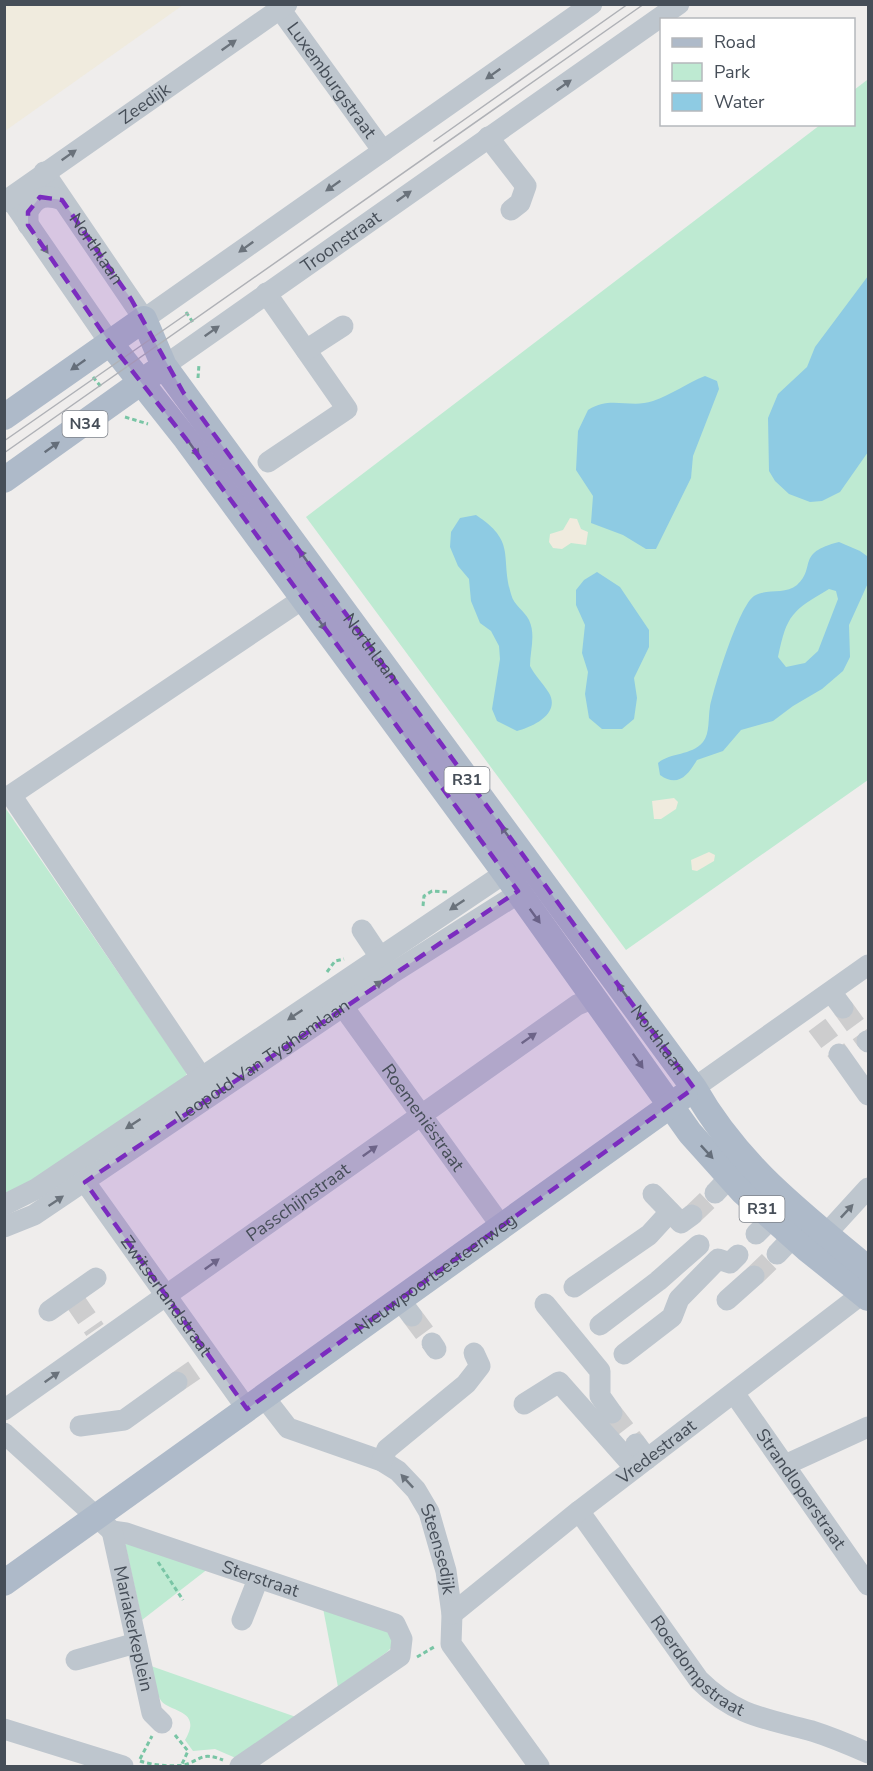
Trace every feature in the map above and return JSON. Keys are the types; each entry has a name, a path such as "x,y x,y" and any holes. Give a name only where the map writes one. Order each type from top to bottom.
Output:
{"main road":[{"path":"4,417 144,319"},
{"name":"Northlaan","path":"144,319 164,366 694,1088"},
{"name":"Northlaan","path":"110,343 142,382 512,883 670,1106"},
{"name":"Troonstraat","path":"4,480 164,366"},
{"name":"Nieuwpoortsesteenweg","path":"4,1583 105,1524 256,1403 406,1308 502,1227 694,1088"},
{"name":"R31","path":"694,1088 716,1127 779,1196 868,1269"},
{"name":"R31","path":"670,1106 723,1185 764,1226 785,1245 866,1293"}],"street":[{"name":"Troonstraat","path":"164,366 679,4"},
{"path":"144,319 591,5"},
{"name":"Luxemburgstraat","path":"284,7 383,151"},
{"name":"Zeedijk","path":"7,200 44,172 284,7"},
{"path":"488,137 526,186 520,203 511,210"},
{"name":"Northlaan","path":"44,172 144,319"},
{"name":"Northlaan","path":"28,225 28,212 40,197 50,195 63,200"},
{"name":"Northlaan","path":"7,200 28,225 110,343"},
{"path":"266,293 347,409 268,462"},
{"path":"306,350 343,326"},
{"path":"202,1078 11,795 324,584"},
{"name":"Leopold Van Tyghemlaan","path":"4,1205 36,1189 380,957 512,883"},
{"name":"Leopold Van Tyghemlaan","path":"4,1227 34,1215 344,1008 512,883"},
{"path":"362,930 380,957"},
{"name":"Nieuwpoortsesteenweg","path":"694,1088 837,1000 868,965"},
{"name":"Passchijnstraat","path":"4,1410 98,1336 166,1297 577,1005 594,998"},
{"name":"Roemeniëstraat","path":"344,1008 502,1227"},
{"path":"839,1054 868,1095"},
{"name":"Zwitserlandstraat","path":"84,1182 166,1297 205,1362 256,1403"},
{"path":"826,1234 868,1188"},
{"path":"653,1194 681,1223 692,1215"},
{"path":"574,1287 649,1235 670,1212"},
{"path":"600,1325 658,1281 699,1245"},
{"path":"624,1354 672,1317 679,1299 718,1259 730,1263 738,1255"},
{"path":"727,1300 754,1276"},
{"path":"49,1311 73,1298 96,1278"},
{"path":"658,1281 679,1299"},
{"name":"Vredestraat","path":"452,1614 579,1511 640,1457 734,1393 866,1293"},
{"path":"546,1304 600,1371 600,1396 612,1413"},
{"path":"382,1461 387,1449 466,1384 480,1366 474,1353"},
{"path":"80,1426 124,1420 177,1382"},
{"path":"524,1404 559,1382 640,1457"},
{"name":"Strandloperstraat","path":"734,1393 868,1585"},
{"name":"Steensedijk","path":"256,1403 288,1428 382,1461 404,1477 429,1512 446,1571 452,1614 451,1644"},
{"path":"785,1465 868,1427"},
{"path":"4,1433 105,1524"},
{"name":"Roerdompstraat","path":"579,1511 699,1680 715,1696 746,1714 813,1731 868,1753"},
{"name":"Sterstraat","path":"105,1524 164,1547 395,1624 402,1639 400,1656"},
{"name":"Mariakerkeplein","path":"105,1524 152,1713 162,1723"},
{"path":"242,1620 258,1579"},
{"path":"76,1660 136,1643"},
{"path":"451,1644 539,1767"},
{"path":"240,1767 400,1656"},
{"path":"4,1729 123,1767"}],"path":[{"path":"176,297 204,337"},
{"path":"164,1547 157,1563 183,1600"},
{"path":"400,1656 419,1657 433,1647 451,1644"},
{"path":"138,1767 151,1737 162,1723 188,1751 182,1766"}],"highlighted area":[{"path":"40,197 62,200 131,299 183,392 694,1088 247,1409 85,1182 518,891 186,439 110,343 28,225 28,212"}],"green space":[{"path":"867,80 868,780 626,950 306,517 819,126 855,126 855,89"},
{"path":"4,806 187,1073 180,1087 4,1201"},
{"path":"125,1543 209,1568 142,1620"},
{"path":"323,1608 384,1629 393,1636 392,1647 387,1652 338,1687"},
{"path":"151,1666 296,1717 238,1759 215,1749 193,1751 185,1740 190,1730 190,1722 182,1713 160,1699"}],"sand":[{"path":"5,4 183,4 183,5 5,131"},
{"path":"570,518 577,519 581,529 588,532 586,545 571,543 562,549 553,548 549,542 550,534 563,530"},
{"path":"674,798 678,802 676,809 661,819 654,819 652,801"},
{"path":"709,852 715,855 714,861 697,871 692,870 691,860"}],"water":[{"path":"868,276 868,452 840,492 822,501 810,502 789,494 775,481 769,471 768,418 778,394 807,367 815,347"},
{"path":"705,376 717,381 719,389 693,456 691,478 656,549 646,549 623,535 591,523 593,496 576,470 578,431 588,410 604,403 636,404 653,401"},
{"path":"476,515 497,533 502,542 512,598 531,626 530,666 552,700 548,713 543,718 517,731 497,721 492,709 500,659 499,646 491,631 480,623 471,601 469,579 458,566 450,547 451,532 460,518"},
{"path":"839,542 867,556 868,583 849,625 850,657 843,671 822,689 773,721 741,730 723,751 697,760 682,778 672,780 660,775 658,763 693,750 705,739 716,683 741,615 748,603 759,594 787,590 797,585 803,578 812,556 825,546","holes":["829,589 836,591 838,599 818,651 805,663 786,667 778,657 788,622 807,603"]},
{"path":"597,572 620,587 649,630 649,647 634,678 637,698 634,719 622,729 602,729 589,718 585,694 588,672 582,653 585,625 576,605 576,590 584,580"}],"tunnel":[{"path":"843,1008 867,1041"},
{"path":"817,1025 839,1054"},
{"path":"692,1215 715,1193"},
{"path":"754,1276 777,1254"},
{"path":"75,1301 95,1330"},
{"path":"412,1316 432,1343"},
{"path":"177,1382 200,1366"},
{"path":"612,1413 636,1444"}],"tram line":[{"path":"434,141 628,4"},
{"path":"4,453 644,4"},
{"path":"4,441 188,313"}]}
